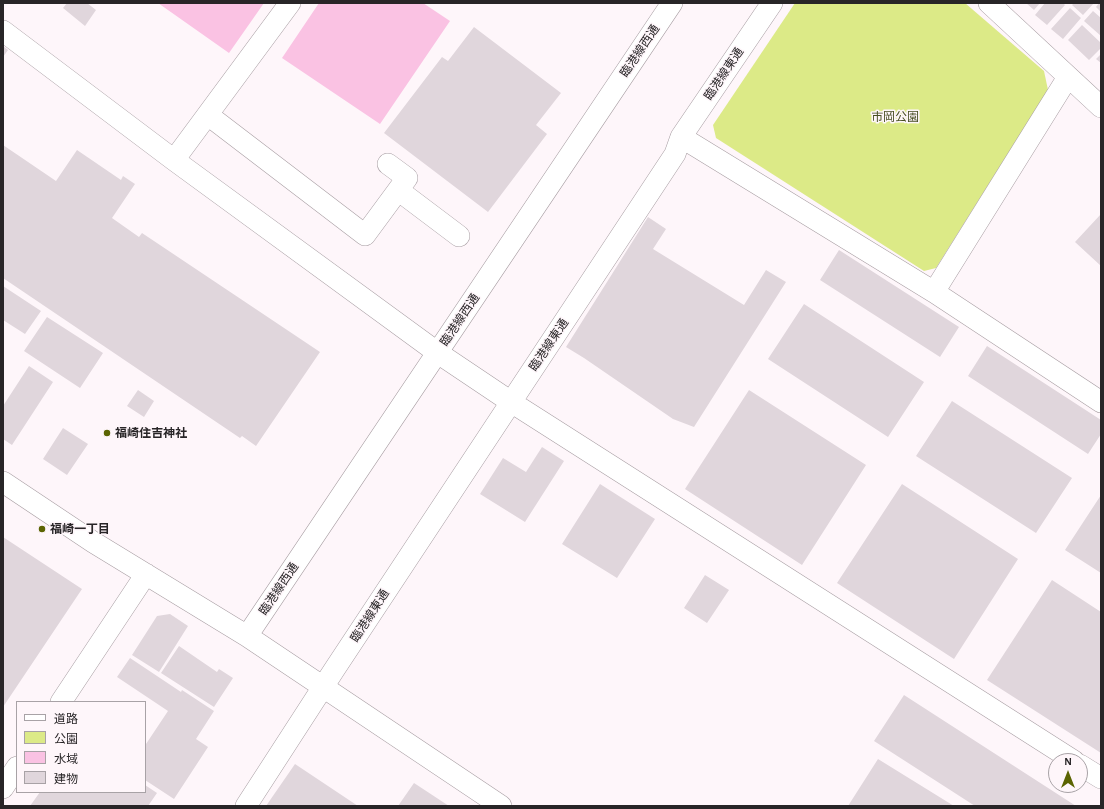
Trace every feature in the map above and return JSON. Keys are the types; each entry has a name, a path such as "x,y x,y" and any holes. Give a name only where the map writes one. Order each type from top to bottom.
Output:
{"street":[{"path":"174,160 290,3"},
{"name":"臨港線西通","path":"247,636 438,354 672,3"},
{"name":"臨港線東通","path":"246,806 510,402 675,154 681,137 772,3"},
{"path":"988,3 1101,107"},
{"path":"3,31 174,160 438,354 510,402 1061,753"},
{"path":"934,292 1068,77"},
{"path":"208,115 365,234 407,178 388,164"},
{"path":"681,137 934,292 1101,402"},
{"path":"398,190 459,236"},
{"path":"3,482 93,542 247,636 501,806"},
{"path":"62,701 146,574"},
{"path":"3,788 16,768"},
{"path":"1088,770 1101,778"}],"green space":[{"name":"市岡公園","path":"795,3 965,3 1044,71 1048,90 936,268 924,271 716,138 713,125"}],"water":[{"path":"158,3 264,3 229,53"},
{"path":"319,3 423,3 450,21 380,124 282,58"}],"building":[{"path":"67,3 87,3 96,10 85,26 63,8"},
{"path":"1026,3 1040,3 1034,10"},
{"path":"1045,3 1063,3 1065,5 1047,25 1035,15"},
{"path":"1074,3 1094,3 1083,15 1072,5"},
{"path":"1099,3 1101,3 1101,12 1096,7"},
{"path":"1070,8 1081,18 1063,39 1051,29"},
{"path":"1093,11 1101,18 1101,36 1084,21"},
{"path":"1082,25 1101,43 1101,48 1089,60 1068,40"},
{"path":"474,27 561,93 536,125 547,134 488,212 384,133 442,57 448,61"},
{"path":"3,46 8,50 3,57"},
{"path":"1101,54 1101,63 1096,59"},
{"path":"3,145 56,181 77,150 121,180 123,176 135,184 112,218 139,237 142,233 320,352 256,446 242,436 240,438 3,278"},
{"path":"1101,214 1101,266 1075,242"},
{"path":"648,217 666,229 653,249 744,305 766,270 786,282 694,427 673,419 566,347"},
{"path":"839,250 959,327 940,357 820,280"},
{"path":"3,286 41,311 25,334 3,320"},
{"path":"804,304 924,382 888,437 768,359"},
{"path":"47,317 103,353 80,388 24,351"},
{"path":"987,346 1101,420 1101,434 1088,454 968,376"},
{"path":"29,366 53,382 12,445 3,439 3,406"},
{"path":"138,390 154,401 144,417 127,406"},
{"path":"749,390 866,465 802,565 685,489"},
{"path":"952,401 1072,478 1036,533 916,456"},
{"path":"63,428 88,444 67,475 43,459"},
{"path":"542,447 564,461 525,522 480,494 503,458 526,472"},
{"path":"600,484 655,519 617,578 562,544"},
{"path":"902,484 1018,559 954,659 837,583"},
{"path":"1101,495 1101,573 1065,550"},
{"path":"3,537 82,589 3,707"},
{"path":"705,575 729,590 707,623 684,608"},
{"path":"1052,580 1101,612 1101,753 987,680"},
{"path":"170,614 188,626 159,672 132,655 157,616"},
{"path":"179,646 217,672 219,669 233,678 214,707 161,673"},
{"path":"130,658 181,692 182,690 214,711 196,739 208,747 174,799 146,781 146,744 168,711 117,677"},
{"path":"904,695 1048,788 1048,793 1056,793 1076,806 975,806 874,741"},
{"path":"878,759 954,806 848,806"},
{"path":"295,764 358,806 266,806"},
{"path":"414,783 449,806 398,806"},
{"path":"146,786 157,793 148,806 30,806 39,793 146,793"}],"place":[{"name":"福崎住吉神社","path":"107,433"},
{"name":"福崎一丁目","path":"42,529"}]}
